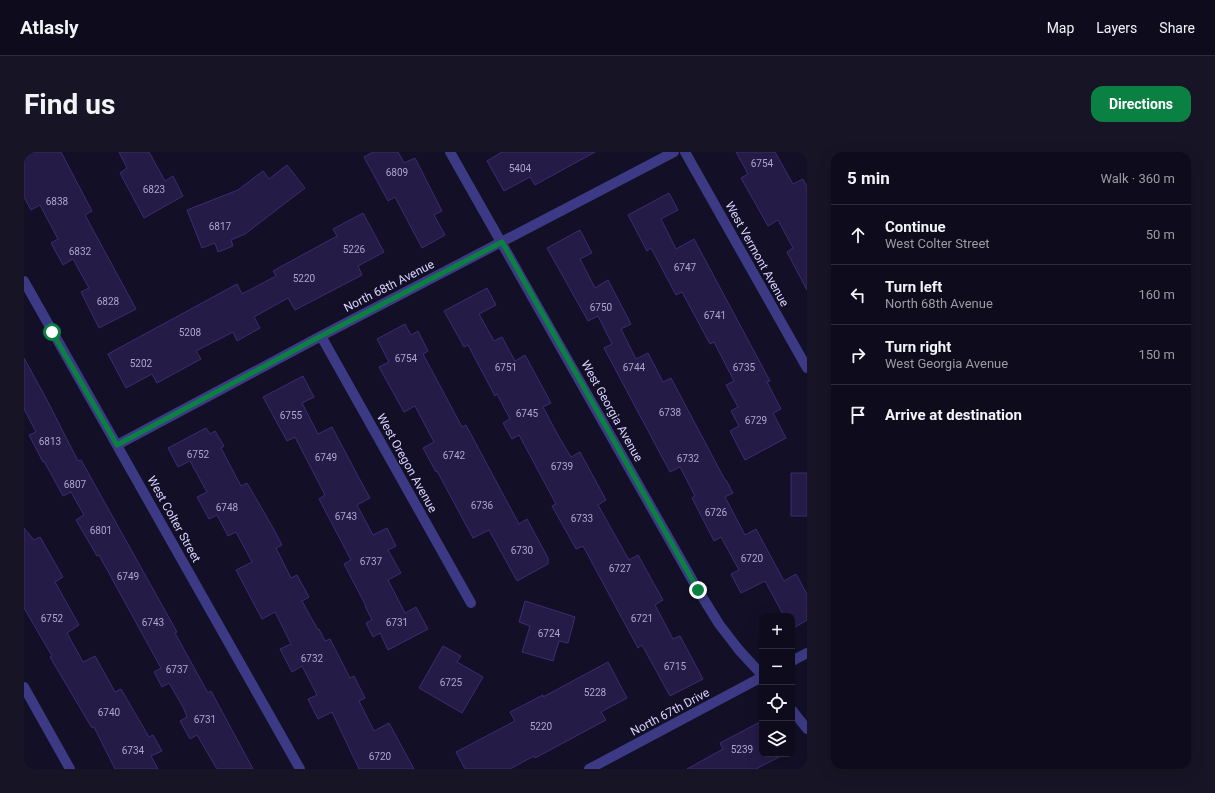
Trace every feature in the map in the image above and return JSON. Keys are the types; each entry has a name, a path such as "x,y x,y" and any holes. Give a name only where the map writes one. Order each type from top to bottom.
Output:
{"street":[{"name":"West Georgia Avenue","path":"450,152 698,590 723,629 759,673"},
{"name":"North 68th Avenue","path":"117,445 321,336 674,152"},
{"name":"West Vermont Avenue","path":"685,152 807,368"},
{"name":"West Colter Street","path":"24,282 300,769"},
{"name":"West Oregon Avenue","path":"321,336 470,603"},
{"path":"795,660 807,654"},
{"name":"North 67th Drive","path":"589,769 759,678"},
{"path":"24,687 70,769"},
{"path":"795,714 807,729"}],"building":[{"path":"24,152 61,152 92,211 85,215 136,309 99,328 81,292 89,288 73,259 63,265 51,243 58,239 40,205 31,210 24,197"},
{"path":"119,152 149,152 165,181 173,176 183,196 144,218 120,173 127,168"},
{"path":"373,152 398,152 404,163 415,158 442,211 434,215 445,235 422,248 395,197 388,201 364,157"},
{"path":"502,152 595,152 535,185 530,177 504,191 487,161"},
{"path":"736,152 775,152 793,184 803,179 807,187 807,290 787,252 793,248 778,220 768,226 741,178 748,174"},
{"path":"287,165 305,188 245,234 231,240 233,246 218,252 215,243 202,248 187,210 238,190 263,171 269,179"},
{"path":"669,193 678,210 661,219 676,249 694,239 770,381 767,382 781,409 773,413 786,438 745,460 730,431 739,426 731,411 738,407 726,385 734,381 714,342 710,344 682,292 676,295 651,248 647,251 628,215"},
{"path":"363,213 384,252 358,266 362,275 295,310 288,298 254,317 260,328 237,341 233,332 196,351 201,359 157,383 152,374 126,388 108,354 237,284 242,294 276,276 273,271 337,236 333,229"},
{"path":"580,230 592,253 580,259 595,288 608,280 631,324 621,329 636,359 648,353 663,382 671,378 733,493 725,497 745,535 756,529 784,581 796,574 807,594 807,620 795,627 795,613 782,613 765,581 741,593 731,574 739,570 721,537 714,541 692,498 695,496 680,467 670,472 604,348 612,344 598,316 588,321 547,248"},
{"path":"487,288 496,305 479,314 494,341 502,337 515,361 525,355 551,403 543,407 559,437 571,457 580,452 606,500 598,505 629,560 638,555 663,600 655,605 673,639 680,636 703,679 670,696 642,645 638,648 583,546 576,549 552,506 556,504 519,435 512,439 503,423 510,419 497,394 495,396 468,345 464,347 444,311"},
{"path":"405,324 411,335 418,331 428,351 423,354 462,427 466,425 519,524 527,519 548,558 548,564 517,581 489,530 473,538 423,448 434,442 415,406 404,412 379,367 389,362 377,339"},
{"path":"24,358 78,461 81,460 177,632 175,633 208,693 211,691 253,769 217,769 197,735 190,739 180,721 187,717 183,707 169,683 162,687 154,672 161,668 99,555 97,556 76,520 84,515 71,492 63,496 29,435 36,432 24,409"},
{"path":"303,376 314,397 302,403 318,434 332,427 370,498 357,505 373,535 387,528 396,546 388,550 401,573 388,580 405,613 416,607 428,629 388,650 380,633 373,637 366,623 372,620 344,564 351,560 319,499 325,495 295,437 287,441 263,397"},
{"path":"206,428 210,434 215,431 224,446 221,448 241,486 247,483 272,526 282,545 276,548 291,578 297,575 309,597 302,601 325,641 330,639 350,678 354,676 365,698 359,701 374,731 389,723 414,769 359,769 332,712 318,719 308,699 317,695 302,666 292,672 280,649 291,644 275,612 262,619 236,570 252,562 236,532 228,536 217,515 209,519 197,497 207,492 190,461 178,467 168,448"},
{"path":"791,473 807,473 807,516 791,516"},
{"path":"24,528 34,540 40,537 63,577 55,582 79,625 67,633 83,662 95,656 115,692 121,689 149,737 153,735 162,751 151,756 158,769 115,769 94,727 92,728 50,657 52,656 24,608"},
{"path":"525,601 575,617 568,643 559,641 553,661 522,652 530,626 519,622"},
{"path":"443,646 461,656 457,662 483,677 462,713 419,688"},
{"path":"608,662 627,698 601,712 606,720 535,758 534,756 510,769 465,769 456,752 515,721 510,712 543,695 543,697"},
{"path":"759,723 759,757 779,757 756,769 687,769 723,749 720,743"}],"route":[{"path":"52,332 117,445 321,336 502,242 698,590"}]}
